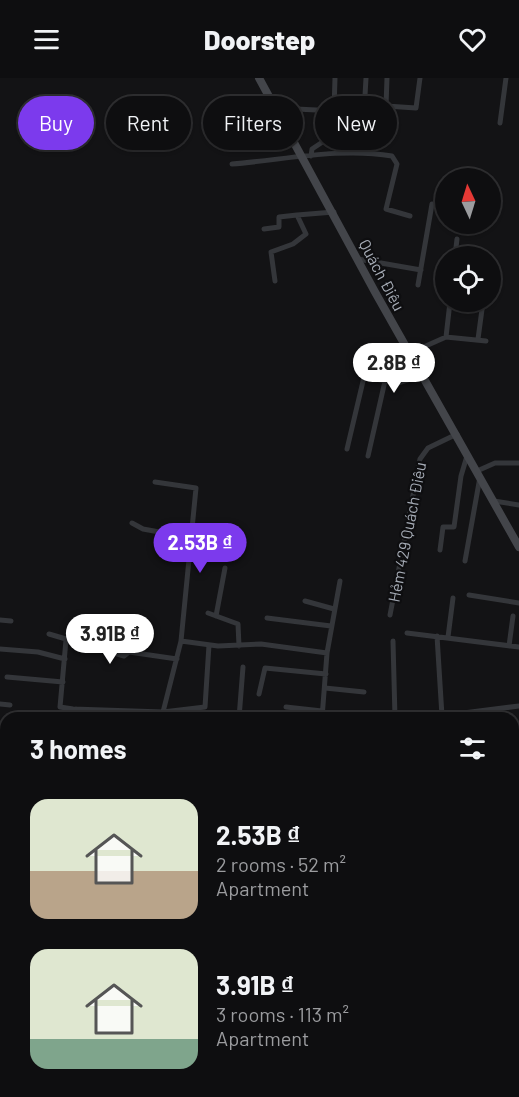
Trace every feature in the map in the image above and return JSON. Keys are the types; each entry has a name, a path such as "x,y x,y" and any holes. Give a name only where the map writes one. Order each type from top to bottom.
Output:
{"main road":[{"name":"Quách Điêu","path":"259,78 269,96"},
{"name":"Quách Điêu","path":"303,150 358,259 519,547"}],"street":[{"path":"334,96 336,78"},
{"path":"365,96 366,78"},
{"path":"386,96 387,78"},
{"path":"397,107 416,108 420,78"},
{"path":"500,123 506,78"},
{"path":"307,156 315,147"},
{"path":"232,164 307,156 374,153 393,157 397,164 386,209 410,216"},
{"path":"418,285 432,204"},
{"path":"264,230 279,227 279,217 334,212"},
{"path":"275,281 271,252 293,244 306,234 297,215"},
{"path":"456,246 457,239"},
{"path":"358,259 421,270"},
{"path":"446,337 449,312"},
{"path":"478,339 482,312"},
{"path":"410,353 446,337 486,341"},
{"path":"376,372 394,376 421,372"},
{"path":"347,449 364,376 398,382 421,372"},
{"path":"368,456 385,381"},
{"name":"Hẻm 429 Quách Điêu","path":"390,615 420,459 428,448 457,434"},
{"path":"440,550 443,527 454,527 461,476 468,454"},
{"path":"465,561 478,474 495,463 519,463"},
{"path":"155,482 196,488 181,641 163,712"},
{"path":"494,501 519,505"},
{"path":"132,523 142,529 192,538"},
{"path":"161,554 190,559"},
{"path":"216,616 225,568"},
{"path":"286,707 322,711 327,653 340,581"},
{"path":"469,595 519,603"},
{"path":"448,637 453,598"},
{"path":"305,601 334,609"},
{"path":"207,613 238,624 239,646"},
{"path":"509,646 513,616"},
{"path":"267,618 331,626"},
{"path":"0,620 11,621"},
{"path":"407,633 519,647"},
{"path":"49,634 124,656 129,652 177,659"},
{"path":"437,636 442,712"},
{"path":"66,640 60,707 76,709 163,712 205,707 209,645"},
{"path":"181,641 209,645 261,644 327,653"},
{"path":"393,641 395,712"},
{"path":"0,649 38,652 65,659"},
{"path":"239,712 243,667"},
{"path":"259,694 264,668 326,674"},
{"path":"7,677 63,682"},
{"path":"325,688 364,692"},
{"path":"0,704 10,705"},
{"path":"477,712 519,706"}]}
